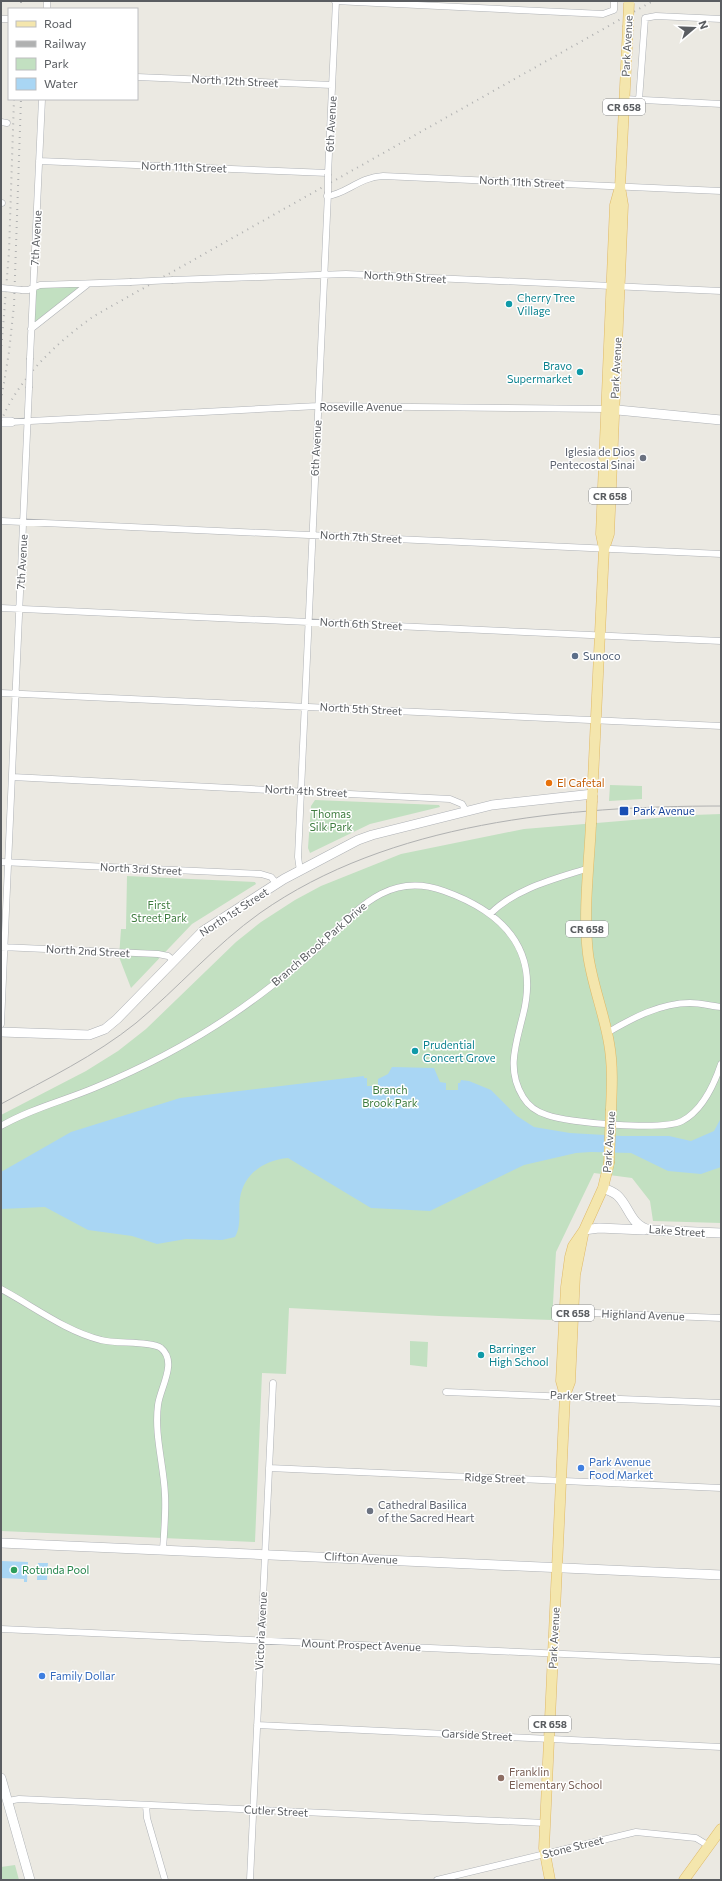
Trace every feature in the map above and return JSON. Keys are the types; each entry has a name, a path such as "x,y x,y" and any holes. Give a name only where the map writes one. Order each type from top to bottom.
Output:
{"main road":[{"name":"Park Avenue","path":"550,1880 544,1854 565,1396 561,1382 569,1312 584,1230 603,1188 609,1163 612,1074 607,1033 588,954 586,925 604,549 601,534 610,409 616,286 624,205 620,187 629,2"},
{"name":"Roseville Avenue","path":"610,409 721,420"},
{"name":"Roseville Avenue","path":"1,422 11,422"},
{"path":"466,811 497,804 593,798"},
{"name":"North 1st Street","path":"1,1032 84,1035 101,1031 118,1019 173,960 207,928 277,884 367,836 466,811"},
{"name":"Lake Street","path":"603,1188 619,1198 637,1224 650,1230 721,1233"},
{"path":"584,1230 599,1228 650,1230"},
{"name":"Clifton Avenue","path":"1,1543 721,1575"},
{"path":"1,1778 3,1791 8,1801 30,1880"},
{"path":"684,1880 721,1829"}],"street":[{"name":"Park Avenue","path":"336,1 603,14 614,10 614,1"},
{"name":"6th Avenue","path":"300,871 298,857 304,707 336,1"},
{"path":"639,100 645,18 656,16 721,19"},
{"name":"North 12th Street","path":"138,77 332,85"},
{"path":"624,99 721,104"},
{"name":"7th Avenue","path":"1,1024 3,947 20,609 42,100"},
{"name":"North 11th Street","path":"39,161 328,174"},
{"name":"North 11th Street","path":"328,194 336,194 365,179 379,176 721,191"},
{"name":"North 9th Street","path":"1,288 28,290 40,286 324,274 721,291"},
{"path":"31,329 89,284"},
{"name":"Roseville Avenue","path":"11,422 318,406 610,409"},
{"name":"North 7th Street","path":"1,521 721,554"},
{"name":"North 6th Street","path":"1,608 721,641"},
{"name":"North 5th Street","path":"1,693 721,726"},
{"name":"North 4th Street","path":"12,777 454,799 462,804 466,811"},
{"name":"North 3rd Street","path":"1,862 261,874 271,877 277,884"},
{"path":"490,914 503,902 517,894 550,880 589,868"},
{"name":"Branch Brook Park Drive","path":"1,1126 28,1112 95,1088 140,1068 217,1025 290,971 323,943 355,911 386,891 405,886 424,886 437,889 469,901 490,914 514,938 523,956 527,983 526,1000 515,1047 512,1069 514,1079 520,1092 534,1110 553,1118 572,1122 646,1125 676,1123 690,1115 703,1102 713,1085 721,1064"},
{"name":"North 2nd Street","path":"3,947 158,954 168,956 173,960"},
{"path":"607,1033 652,1011 670,1006 695,1003 721,1007"},
{"path":"1,1289 84,1334 114,1342 153,1345 160,1347 166,1354 168,1369 160,1394 157,1415 165,1495 163,1550"},
{"name":"Highland Avenue","path":"569,1312 721,1318"},
{"name":"Victoria Avenue","path":"250,1880 273,1383"},
{"name":"Parker Street","path":"446,1392 721,1402"},
{"name":"Ridge Street","path":"269,1468 721,1488"},
{"name":"Mount Prospect Avenue","path":"1,1629 721,1661"},
{"name":"Garside Street","path":"257,1725 721,1747"},
{"name":"Cutler Street","path":"8,1801 19,1799 545,1823"},
{"path":"146,1805 147,1818 165,1880"},
{"name":"Stone Street","path":"437,1880 636,1832 696,1838 709,1846"}],"green space":[{"path":"81,286 34,323 36,288"},
{"path":"610,785 642,786 642,799 609,801"},
{"name":"Thomas Silk Park","path":"315,800 439,805 440,807 370,824 310,853 308,848 311,806"},
{"name":"Branch Brook Park","path":"721,814 721,1223 653,1221 650,1201 632,1178 594,1173 556,1252 552,1320 289,1308 286,1374 262,1373 255,1542 1,1531 1,1115 86,1071 118,1051 146,1029 236,942 261,922 295,900 321,886 401,854 524,829"},
{"name":"First Street Park","path":"127,876 255,882 256,884 192,924 131,988 119,957 121,929 126,929"},
{"path":"410,1341 428,1342 427,1367 410,1365"},
{"path":"15,1865 19,1880 1,1880 1,1867"}],"water":[{"path":"392,1067 434,1068 440,1082 446,1083 446,1090 458,1090 458,1083 460,1083 461,1080 469,1081 491,1090 517,1116 534,1127 570,1133 622,1136 669,1136 691,1141 714,1131 721,1118 721,1167 701,1174 668,1171 631,1153 576,1153 524,1165 430,1211 371,1208 288,1158 279,1159 257,1169 246,1181 242,1189 239,1203 239,1223 235,1237 222,1240 186,1239 157,1244 132,1236 88,1230 45,1207 1,1209 1,1172 71,1132 180,1098 364,1076 364,1078 367,1078 367,1086 378,1086 378,1079 388,1074"},
{"name":"Rotunda Pool","path":"1,1561 28,1562 27,1582 24,1582 24,1579 1,1578"},
{"path":"38,1563 48,1563 47,1580 37,1580"}],"tram line":[{"path":"1,1104 87,1057 120,1035 152,1010 243,925 260,913 311,882 365,858 422,839 482,825 542,816 603,810 721,806"}],"railway":[{"path":"21,1 21,8"},
{"path":"1,421 18,390 40,362 80,326 94,316 653,1"},
{"path":"1,352 9,252 14,100"},
{"path":"1,401 9,352 14,305 21,100"}],"place":[{"name":"Cherry Tree Village","path":"509,304"},
{"name":"Bravo Supermarket","path":"580,372"},
{"name":"Iglesia de Dios Pentecostal Sinai","path":"643,458"},
{"name":"Sunoco","path":"575,656"},
{"name":"El Cafetal","path":"549,783"},
{"name":"Park Avenue","path":"624,811"},
{"name":"Prudential Concert Grove","path":"415,1051"},
{"name":"Barringer High School","path":"481,1355"},
{"name":"Park Avenue Food Market","path":"581,1468"},
{"name":"Cathedral Basilica of the Sacred Heart","path":"370,1511"},
{"name":"Rotunda Pool","path":"14,1570"},
{"name":"Family Dollar","path":"42,1676"},
{"name":"Franklin Elementary School","path":"501,1778"}]}
